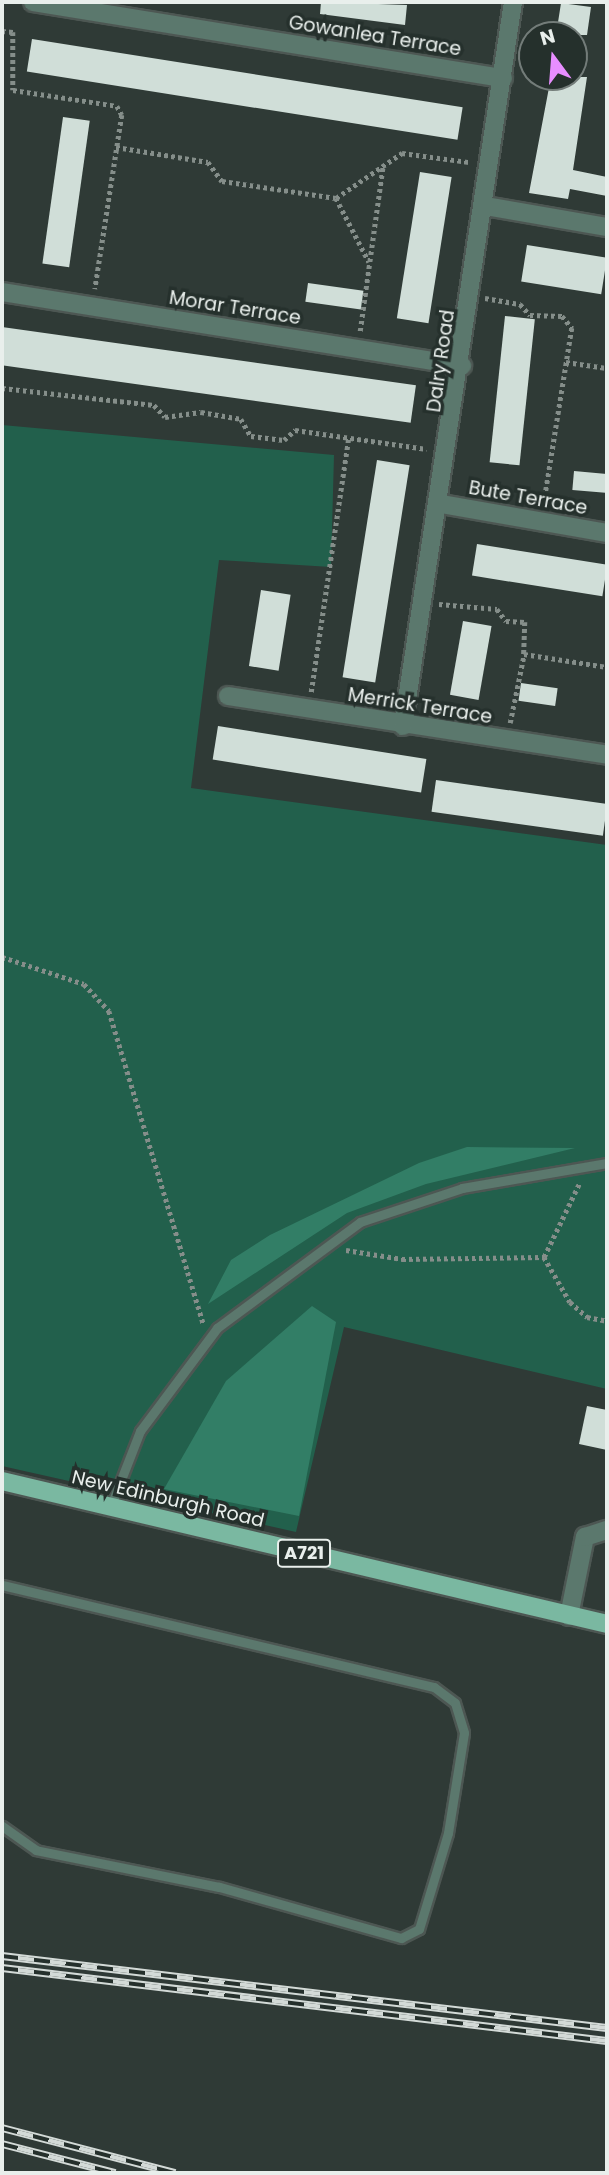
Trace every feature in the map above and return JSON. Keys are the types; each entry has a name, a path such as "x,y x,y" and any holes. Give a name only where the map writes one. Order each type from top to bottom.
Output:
{"main road":[{"name":"New Edinburgh Road","path":"2,1481 607,1624"}],"street":[{"name":"Gowanlea Terrace","path":"33,2 503,78"},
{"name":"Dalry Road","path":"404,726 449,453 513,2"},
{"path":"485,206 607,227"},
{"name":"Morar Terrace","path":"2,292 462,366"},
{"name":"Bute Terrace","path":"441,504 607,533"},
{"name":"Merrick Terrace","path":"228,696 404,726 607,755"},
{"path":"569,1616 586,1537 607,1530"}],"lane":[{"path":"110,1508 141,1431 208,1340 360,1222 462,1188 605,1164"},
{"path":"2,1585 434,1687 455,1703 464,1733 448,1833 419,1928 401,1938 219,1887 36,1850 2,1826"}],"path":[{"path":"2,31 13,32 13,90 117,106 122,115 92,306"},
{"path":"116,147 208,162 222,181 336,198 402,153 491,166"},
{"path":"359,349 383,165"},
{"path":"336,198 369,264"},
{"path":"472,296 520,304 530,315 562,316 572,328 542,522"},
{"path":"566,362 607,368"},
{"path":"2,388 153,405 165,417 201,412 241,419 251,436 284,440 295,430 449,453"},
{"path":"308,710 349,436"},
{"path":"424,601 497,608 506,621 525,622 524,654 506,741"},
{"path":"524,654 607,667"},
{"path":"2,957 84,984 109,1011 208,1340"},
{"path":"544,1257 579,1184 605,1164"},
{"path":"328,1247 402,1259 544,1257"},
{"path":"544,1257 570,1302 587,1317 607,1321"}],"green space":[{"path":"2,425 334,455 331,567 219,560 191,788 607,845 607,1389 344,1327 296,1532 2,1466"},
{"path":"467,1147 575,1148 426,1184 347,1213 208,1304 231,1260 270,1235 419,1163"},
{"path":"312,1306 336,1322 299,1516 164,1489 226,1381"}],"building":[{"path":"321,2 407,5 405,25 320,14"},
{"path":"561,3 591,7 588,28 588,21 558,21"},
{"path":"32,39 463,107 457,140 27,72"},
{"path":"548,91 585,91 573,170 607,177 607,196 570,189 568,199 529,193"},
{"path":"63,117 90,121 69,267 42,264"},
{"path":"420,172 452,177 428,323 397,318"},
{"path":"527,245 607,258 601,294 521,282"},
{"path":"308,283 363,291 361,310 305,302"},
{"path":"505,316 535,319 519,465 490,462"},
{"path":"2,327 416,385 411,423 2,365"},
{"path":"377,460 410,465 375,682 343,677"},
{"path":"574,471 607,474 605,493 572,490"},
{"path":"477,544 607,565 602,596 472,576"},
{"path":"261,590 291,595 279,671 249,666"},
{"path":"463,621 492,626 479,700 450,695"},
{"path":"521,683 558,688 555,706 518,701"},
{"path":"218,726 426,759 421,793 213,760"},
{"path":"436,780 607,804 603,836 432,812"},
{"path":"587,1406 607,1410 607,1450 579,1444"}],"railway":[{"path":"2,1956 607,2028"},
{"path":"2,1968 607,2041"},
{"path":"2,2128 175,2173"},
{"path":"2,2144 115,2173"}]}
